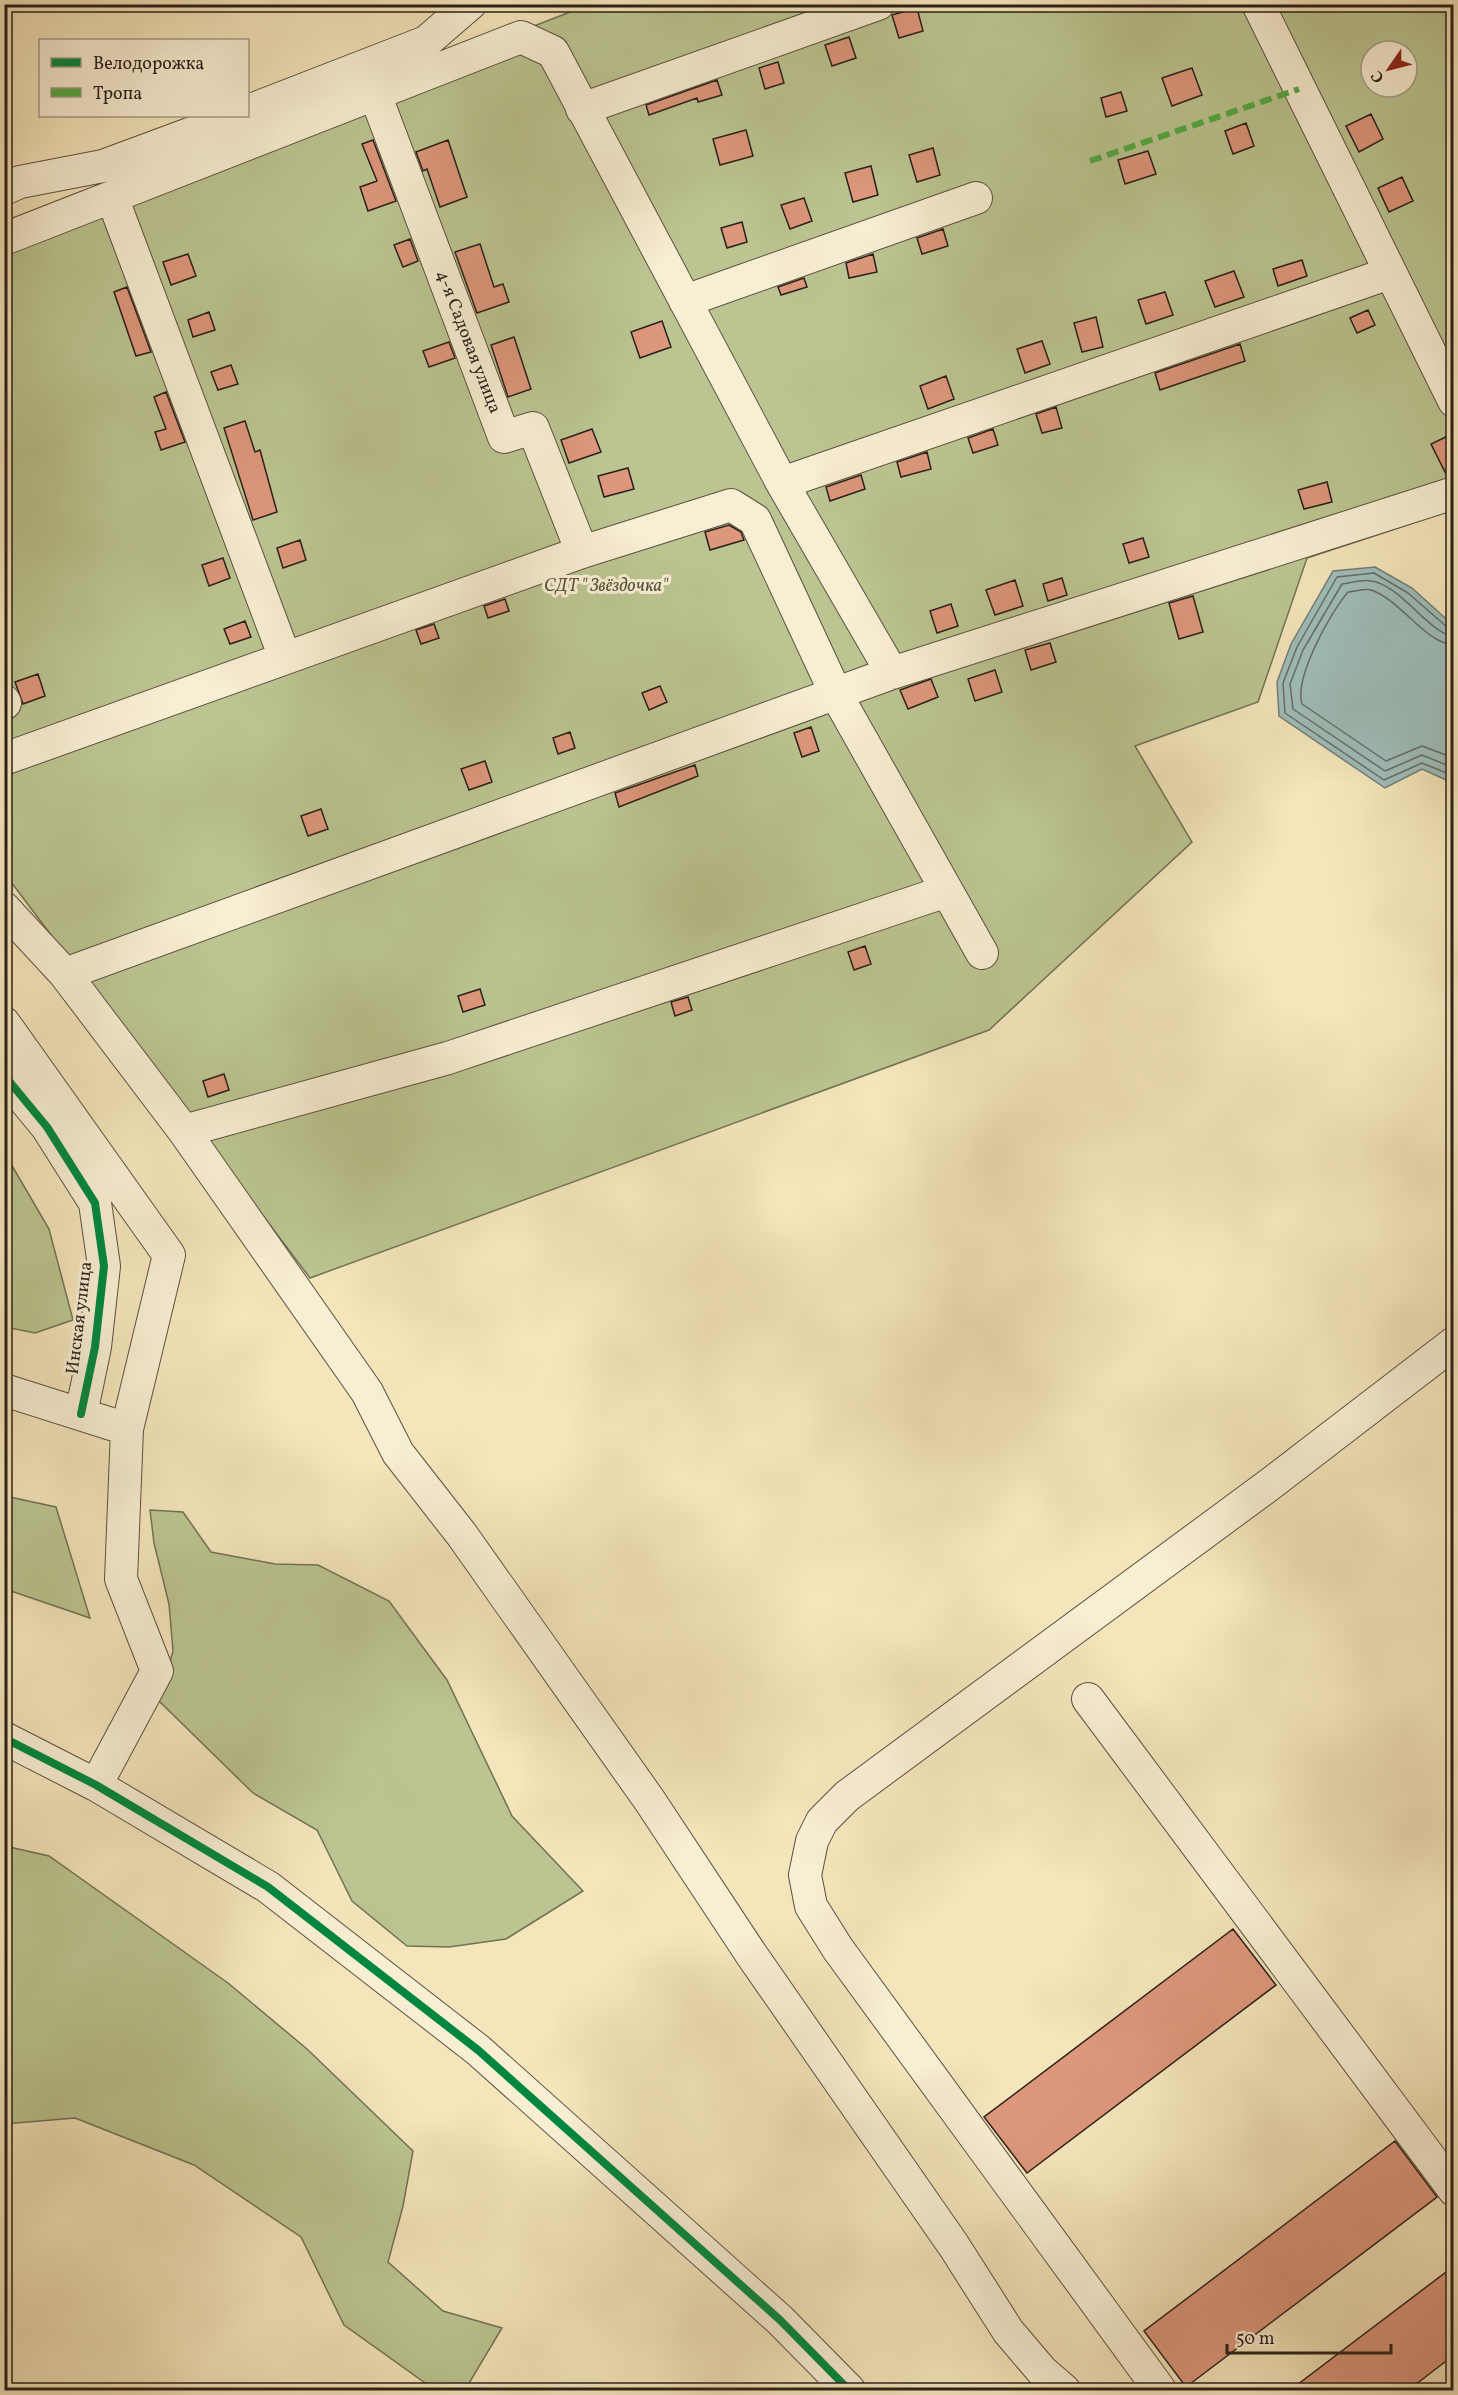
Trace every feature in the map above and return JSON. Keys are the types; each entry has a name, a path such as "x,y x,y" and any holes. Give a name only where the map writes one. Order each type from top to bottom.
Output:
{"street":[{"path":"249,111 426,42 470,4"},
{"path":"582,109 878,4"},
{"path":"1258,4 1454,401"},
{"path":"4,239 521,37 554,52 582,109 782,483 892,673"},
{"name":"4-я Садовая улица","path":"375,94 504,437 533,428 582,552"},
{"path":"4,189 20,182 103,166 235,117"},
{"path":"112,197 285,658"},
{"path":"685,301 976,198"},
{"path":"782,483 1390,273"},
{"path":"64,974 892,673 1454,493"},
{"path":"4,759 582,552 731,504 755,520 836,694 982,953"},
{"path":"184,1131 448,1058 947,891"},
{"path":"4,908 64,974 184,1131 367,1392 410,1469 462,1535 650,1801 751,1954 954,2246 1008,2331 1042,2371 1064,2391"},
{"path":"4,1023 169,1255 127,1429 121,1579 157,1671 96,1785"},
{"name":"Инская улица","path":"4,1075 47,1127 95,1203 104,1266 95,1347 81,1414"},
{"path":"1160,2391 838,1949 811,1906 805,1875 812,1841 822,1821 847,1796 1269,1485 1454,1343"},
{"path":"4,1389 127,1429"},
{"path":"1088,1699 1454,2190"},
{"path":"4,1738 96,1785 268,1887 478,2050 780,2320 849,2391"}],"green space":[{"name":"СДТ \" Звёздочка\"","path":"588,5 1453,5 1453,510 1307,558 1258,702 1135,746 1192,842 989,1030 310,1278 5,874 5,232"},
{"path":"4,1152 49,1229 73,1320 35,1333 5,1327"},
{"path":"5,1496 56,1507 90,1618 5,1589"},
{"path":"150,1510 183,1512 211,1552 275,1564 318,1565 389,1601 447,1680 512,1816 583,1891 506,1939 449,1947 407,1946 352,1901 317,1830 253,1793 159,1701 173,1651 169,1604 154,1543"},
{"path":"5,1846 49,1856 228,1983 307,2049 413,2151 403,2206 388,2262 443,2311 502,2328 465,2390 435,2390 344,2325 301,2237 194,2165 75,2118 5,2124"}],"water":[{"path":"1375,567 1412,588 1453,625 1453,783 1422,769 1385,788 1279,716 1277,682 1291,644 1333,571"}],"building":[{"path":"917,8 923,31 899,38 892,15"},
{"path":"849,37 856,58 832,66 825,45"},
{"path":"778,62 784,83 765,89 759,68"},
{"path":"1192,68 1202,95 1172,106 1162,78"},
{"path":"717,80 722,95 698,102 697,98 649,115 646,105"},
{"path":"1121,92 1127,111 1106,117 1101,98"},
{"path":"1371,114 1383,139 1359,152 1346,126"},
{"path":"1246,123 1254,146 1233,154 1225,131"},
{"path":"746,130 753,156 720,165 713,139"},
{"path":"373,140 396,201 368,211 360,187 377,181 362,144"},
{"path":"448,140 467,197 440,207 427,169 423,171 416,152"},
{"path":"933,148 940,175 917,182 909,155"},
{"path":"1148,151 1156,174 1125,184 1118,160"},
{"path":"871,166 878,195 853,202 845,173"},
{"path":"1402,177 1413,201 1389,212 1378,188"},
{"path":"804,198 812,221 790,229 781,205"},
{"path":"742,222 747,242 727,248 721,228"},
{"path":"943,229 948,246 922,254 917,238"},
{"path":"410,239 418,261 403,267 394,245"},
{"path":"480,244 494,287 503,284 509,302 477,313 455,252"},
{"path":"188,254 196,276 171,285 163,262"},
{"path":"873,254 877,272 849,278 846,263"},
{"path":"1302,260 1307,276 1278,286 1273,269"},
{"path":"1234,271 1244,297 1215,307 1205,281"},
{"path":"804,278 807,287 781,295 778,287"},
{"path":"127,287 151,352 136,356 114,292"},
{"path":"1165,292 1173,315 1146,324 1138,300"},
{"path":"1368,310 1375,325 1357,333 1350,318"},
{"path":"209,312 215,330 193,337 188,320"},
{"path":"1096,317 1103,347 1082,352 1074,323"},
{"path":"662,321 671,347 640,358 631,332"},
{"path":"514,337 531,389 508,397 491,345"},
{"path":"1042,341 1050,364 1025,373 1017,349"},
{"path":"449,342 455,358 429,367 423,351"},
{"path":"1240,344 1245,361 1160,390 1155,373"},
{"path":"231,365 238,384 218,390 211,372"},
{"path":"946,376 954,399 928,409 920,386"},
{"path":"166,392 185,442 161,450 155,432 166,429 154,397"},
{"path":"1056,407 1062,428 1042,433 1036,414"},
{"path":"245,421 255,452 260,450 277,512 253,520 224,428"},
{"path":"592,429 601,452 569,463 561,440"},
{"path":"993,429 998,445 973,453 968,438"},
{"path":"1454,433 1454,476 1447,476 1431,444"},
{"path":"927,452 931,469 901,477 897,462"},
{"path":"628,468 634,489 604,497 598,476"},
{"path":"861,475 865,489 830,501 826,487"},
{"path":"1327,482 1332,502 1304,509 1298,490"},
{"path":"729,525 741,532 744,540 710,550 705,532"},
{"path":"1143,538 1149,557 1129,563 1123,544"},
{"path":"300,540 306,560 283,568 277,548"},
{"path":"223,558 230,578 209,586 202,565"},
{"path":"1062,578 1067,595 1048,601 1043,584"},
{"path":"1015,580 1023,606 995,615 986,590"},
{"path":"1193,596 1203,632 1179,639 1169,603"},
{"path":"505,599 509,611 488,618 484,606"},
{"path":"951,604 958,626 937,633 930,611"},
{"path":"245,621 251,637 230,644 224,629"},
{"path":"434,624 439,638 421,644 416,630"},
{"path":"1050,643 1056,662 1031,670 1025,650"},
{"path":"995,670 1002,692 975,701 968,679"},
{"path":"38,674 45,696 23,704 15,682"},
{"path":"931,679 938,697 908,709 900,690"},
{"path":"660,686 667,702 649,710 642,693"},
{"path":"811,727 819,751 802,757 794,733"},
{"path":"570,732 575,748 558,754 553,738"},
{"path":"485,761 492,782 469,790 461,769"},
{"path":"695,765 698,776 619,807 615,793"},
{"path":"321,809 328,829 308,836 301,816"},
{"path":"865,946 871,964 854,970 848,952"},
{"path":"480,989 485,1005 463,1012 458,996"},
{"path":"688,997 692,1010 675,1016 671,1002"},
{"path":"224,1074 229,1090 208,1097 203,1081"},
{"path":"1233,1929 1276,1985 1027,2173 984,2117"},
{"path":"1395,2141 1437,2197 1186,2387 1144,2331"},
{"path":"1454,2266 1454,2355 1407,2391 1289,2391"}],"marked path":[{"path":"1090,161 1299,89"}],"cycle path":[{"path":"4,1075 47,1127 95,1203 104,1266 95,1347 81,1414"},
{"path":"4,1738 96,1785 268,1887 478,2050 780,2320 849,2390"}]}
